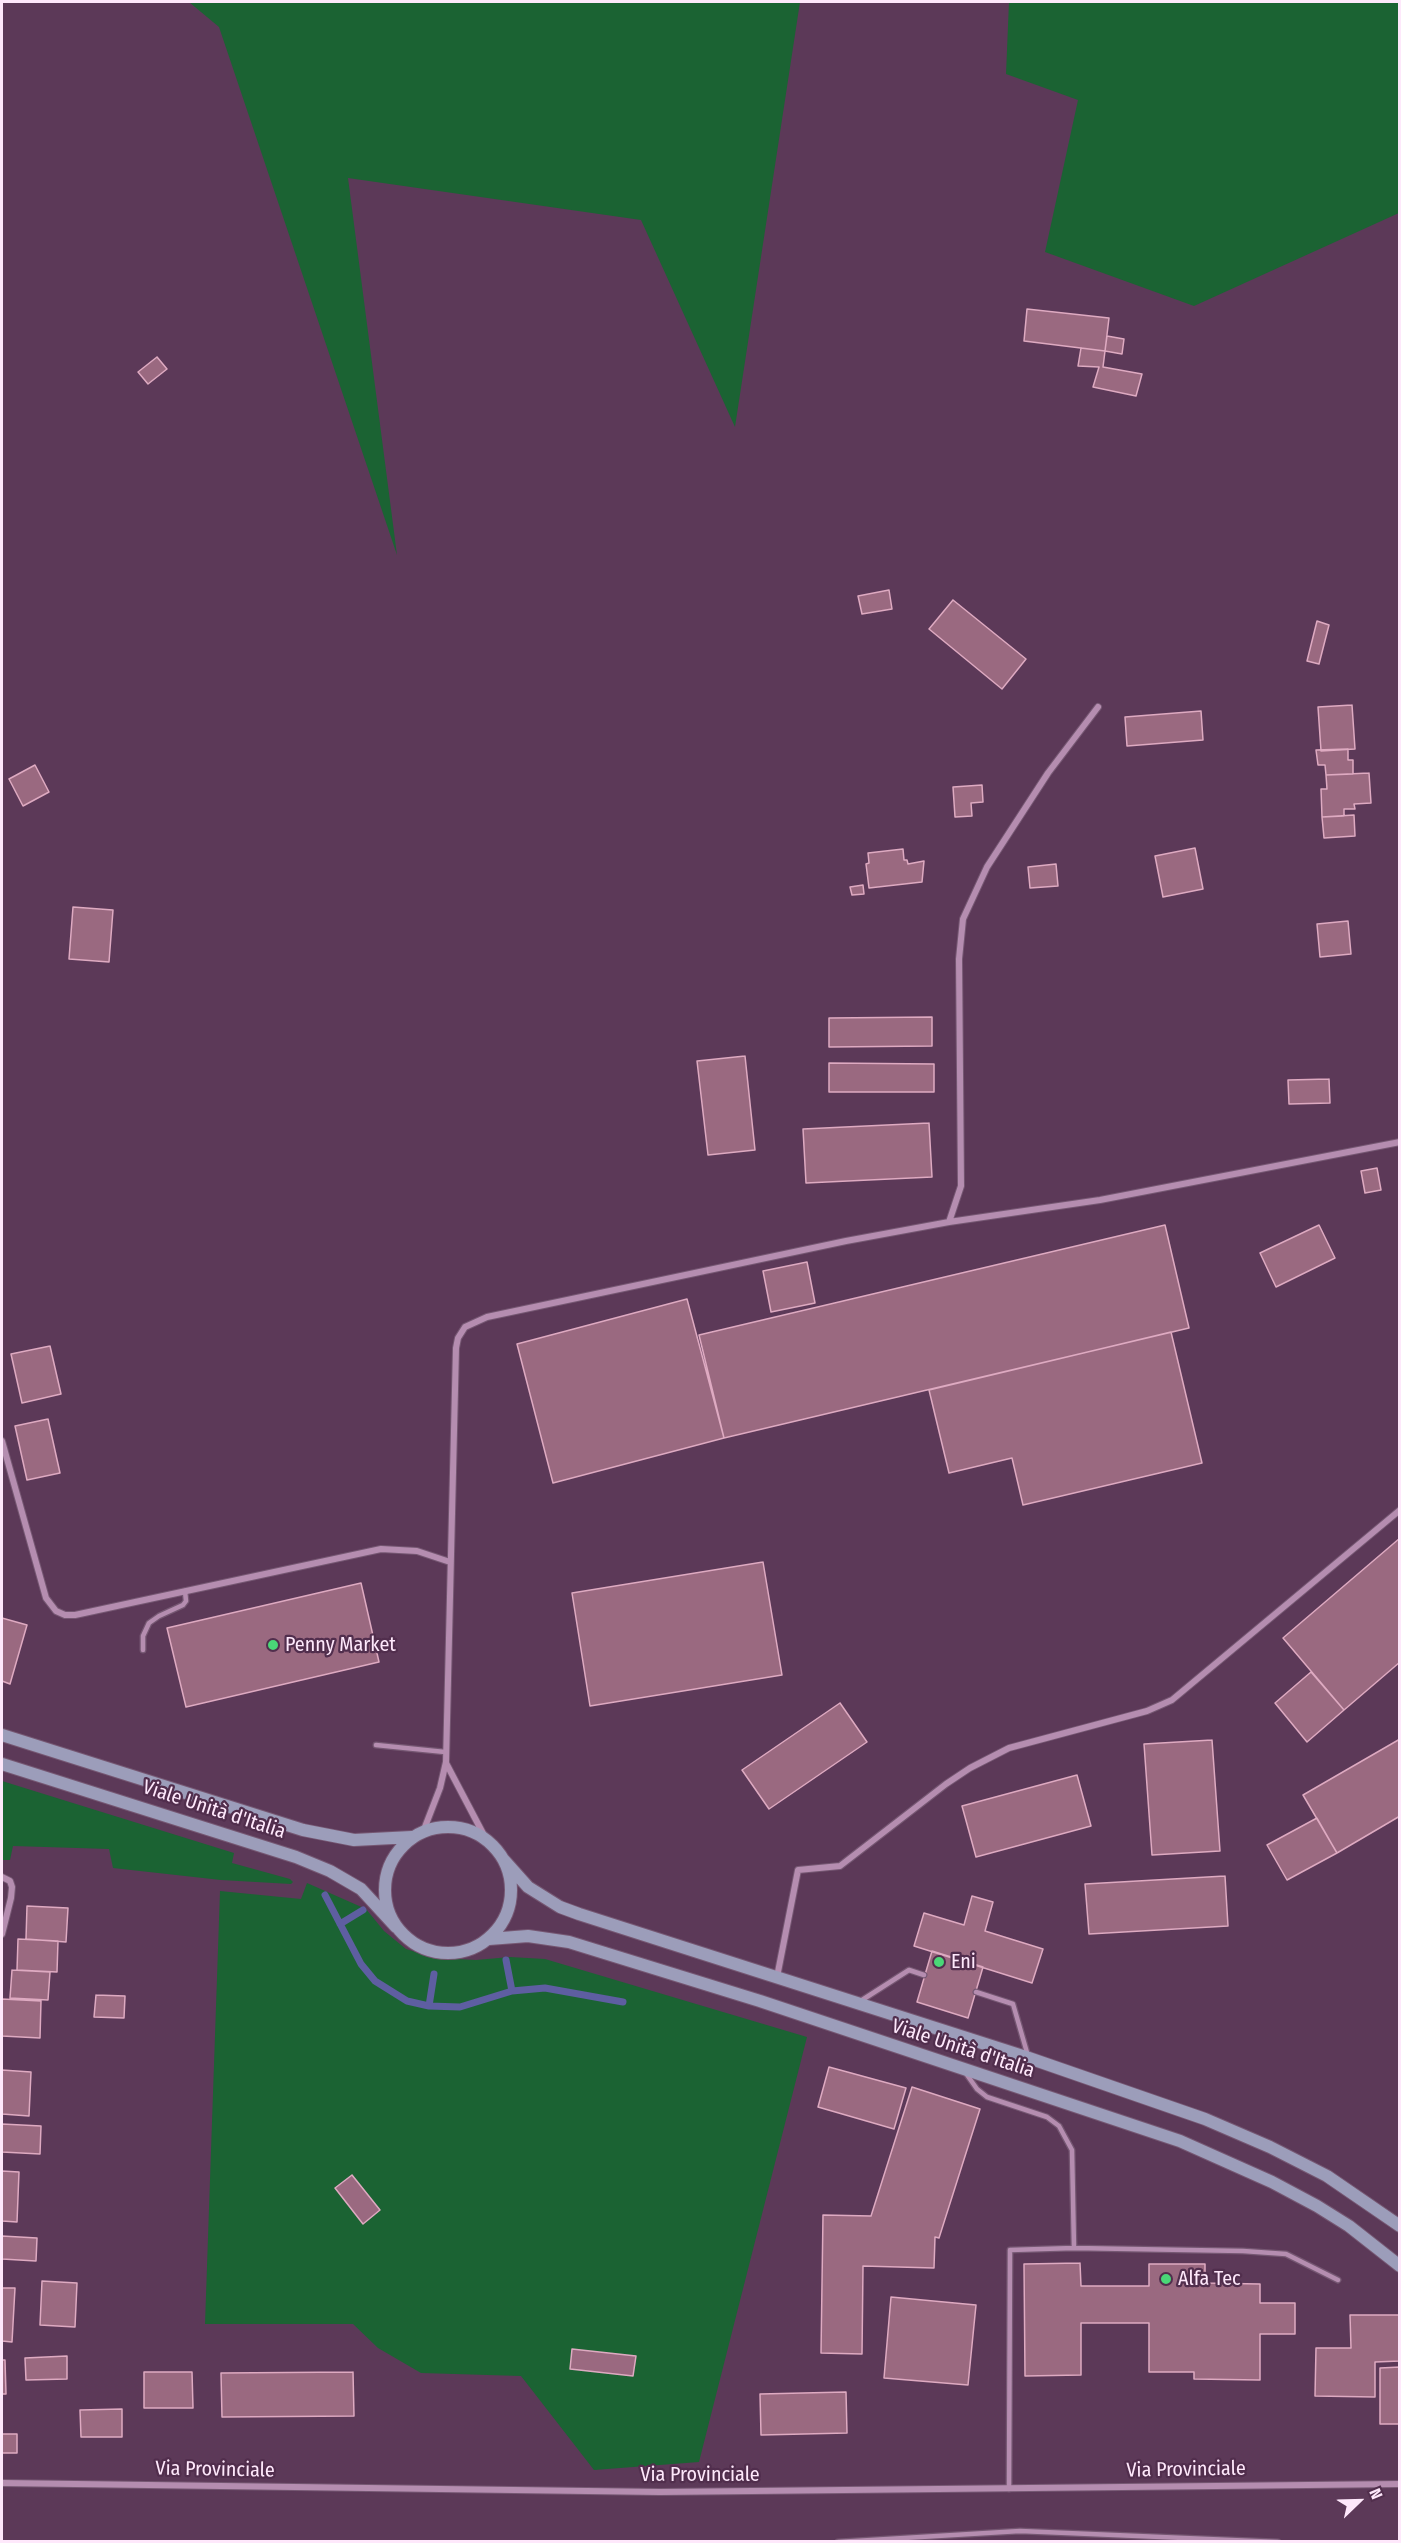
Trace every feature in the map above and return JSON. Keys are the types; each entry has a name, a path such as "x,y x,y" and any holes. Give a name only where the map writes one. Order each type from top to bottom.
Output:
{"main road":[{"name":"Viale Unità d'Italia","path":"2,1735 303,1830 354,1840 418,1835 439,1827 456,1827 472,1832 487,1840 528,1887 560,1907 1150,2098 1270,2147 1327,2176 1400,2226"},
{"name":"Viale Unità d'Italia","path":"2,1764 296,1857 330,1871 361,1889 411,1942 429,1951 450,1954 470,1950 489,1939 503,1922 510,1902 510,1880 503,1859"},
{"path":"396,1927 387,1909 385,1889 388,1869 398,1851 418,1835"},
{"name":"Viale Unità d'Italia","path":"489,1939 528,1936 569,1942 760,2001 1115,2118 1229,2162 1317,2206 1349,2226 1400,2266"}],"street":[{"path":"949,1222 961,1186 959,959 963,918 993,858 1048,773 1098,707"},
{"path":"418,1835 440,1788 446,1762 456,1348 458,1338 465,1327 487,1317 846,1241 949,1222 1111,1198 1400,1142"},
{"path":"2,1441 46,1598 56,1611 65,1615 75,1615 381,1549 417,1551 450,1562"},
{"path":"777,1977 798,1870 840,1866 946,1784 970,1768 1009,1748 1147,1711 1172,1700 1400,1510"},
{"path":"446,1762 487,1840"},
{"path":"2,1877 10,1881 12,1887 2,1934"},
{"name":"Via Provinciale","path":"2,2483 660,2492 1400,2484"}],"lane":[{"path":"143,1650 143,1636 149,1623 183,1605 186,1601 186,1591"},
{"path":"375,1745 445,1752"},
{"path":"858,2003 909,1970 924,1975"},
{"path":"976,1992 1013,2004 1029,2058"},
{"path":"964,2070 976,2089 987,2097 1047,2117 1059,2126 1072,2150 1074,2248"},
{"path":"1009,2489 1010,2250 1074,2248 1286,2254 1338,2280"},
{"path":"838,2541 1020,2531 1278,2541"}],"green space":[{"path":"189,2 800,2 735,427 641,220 348,178 397,555 219,27"},
{"path":"1009,2 1399,2 1399,213 1194,306 1045,252 1078,100 1006,74"},
{"path":"2,1781 234,1853 232,1863 290,1879 293,1882 291,1884 221,1880 113,1868 109,1849 13,1846 10,1860 2,1860"},
{"path":"307,1883 366,1909 384,1931 406,1949 435,1958 545,1959 807,2037 699,2462 594,2470 521,2376 421,2373 378,2348 353,2324 205,2324 220,1891 301,1899"}],"building":[{"path":"1027,309 1109,318 1105,351 1024,341"},
{"path":"1107,336 1124,339 1122,354 1105,351"},
{"path":"1081,348 1105,351 1103,367 1142,374 1136,396 1093,387 1099,367 1078,366"},
{"path":"157,357 167,369 148,384 138,372"},
{"path":"889,590 892,609 862,614 858,596"},
{"path":"953,600 1026,659 1002,689 929,629"},
{"path":"1317,621 1329,625 1319,664 1307,661"},
{"path":"1352,705 1355,749 1321,751 1318,707"},
{"path":"1201,711 1203,740 1127,746 1125,717"},
{"path":"1348,749 1348,760 1353,760 1353,774 1326,775 1325,765 1318,765 1316,750"},
{"path":"35,765 49,792 23,806 9,779"},
{"path":"1369,773 1371,803 1354,804 1355,809 1344,809 1344,816 1322,817 1321,789 1327,789 1326,775"},
{"path":"982,785 983,802 971,803 972,816 955,817 953,787"},
{"path":"1354,815 1355,836 1324,838 1322,817"},
{"path":"1195,848 1203,889 1163,897 1155,856"},
{"path":"903,849 904,860 907,860 908,864 924,861 922,882 869,888 866,864 869,863 868,853"},
{"path":"1056,864 1058,886 1030,888 1028,867"},
{"path":"863,885 864,894 852,895 850,887"},
{"path":"73,907 113,910 109,962 69,959"},
{"path":"1348,921 1351,954 1320,957 1317,924"},
{"path":"932,1017 932,1046 829,1047 829,1018"},
{"path":"745,1056 755,1150 708,1155 697,1061"},
{"path":"829,1063 934,1064 934,1092 829,1092"},
{"path":"1329,1079 1330,1103 1289,1104 1288,1080"},
{"path":"929,1123 932,1177 806,1183 803,1129"},
{"path":"1377,1168 1381,1190 1365,1193 1361,1171"},
{"path":"1165,1225 1189,1328 724,1438 699,1335"},
{"path":"1319,1225 1335,1258 1276,1287 1260,1253"},
{"path":"807,1262 815,1303 771,1312 763,1271"},
{"path":"687,1299 724,1438 553,1483 517,1344"},
{"path":"1171,1332 1202,1463 1023,1505 1012,1458 949,1473 929,1390"},
{"path":"50,1346 61,1394 22,1403 11,1354"},
{"path":"48,1419 60,1473 27,1480 15,1426"},
{"path":"1400,1538 1400,1662 1344,1710 1283,1638"},
{"path":"763,1562 782,1675 590,1706 572,1593"},
{"name":"Penny Market","path":"361,1583 379,1662 186,1707 167,1628"},
{"path":"2,1618 27,1625 10,1684 2,1681"},
{"path":"1311,1672 1344,1710 1307,1742 1275,1703"},
{"path":"840,1703 867,1742 769,1809 742,1770"},
{"path":"1400,1739 1400,1816 1337,1853 1303,1795"},
{"path":"1212,1740 1220,1851 1152,1855 1144,1744"},
{"path":"1077,1775 1091,1826 976,1857 962,1806"},
{"path":"1317,1818 1337,1853 1287,1880 1267,1845"},
{"path":"1225,1876 1228,1926 1089,1934 1085,1884"},
{"path":"972,1896 993,1902 985,1931 1043,1949 1032,1983 914,1946 924,1913 964,1925"},
{"path":"27,1906 68,1908 66,1942 26,1939"},
{"path":"18,1939 58,1941 57,1972 17,1970"},
{"path":"932,1951 983,1967 968,2018 917,2002"},
{"path":"12,1970 50,1972 48,2000 10,1998"},
{"path":"96,1995 125,1996 124,2018 94,2017"},
{"path":"2,1999 41,2001 40,2038 2,2036"},
{"path":"829,2067 906,2088 894,2129 818,2107"},
{"path":"2,2070 31,2072 29,2116 2,2114"},
{"path":"912,2087 980,2109 939,2238 935,2237 934,2268 863,2266 862,2354 821,2353 823,2215 871,2216"},
{"path":"2,2124 41,2126 40,2154 2,2152"},
{"path":"2,2171 19,2172 17,2222 2,2221"},
{"path":"352,2175 380,2210 363,2224 335,2188"},
{"path":"2,2236 37,2238 36,2261 2,2259"},
{"path":"1080,2263 1081,2286 1149,2286 1149,2264 1205,2264 1205,2283 1260,2284 1260,2303 1295,2303 1295,2334 1260,2334 1260,2380 1194,2379 1194,2372 1149,2372 1149,2323 1081,2323 1081,2375 1025,2376 1024,2264"},
{"path":"42,2281 77,2283 75,2327 40,2325"},
{"path":"2,2288 15,2288 12,2342 2,2341"},
{"path":"891,2297 976,2305 968,2385 884,2378"},
{"path":"1350,2315 1400,2315 1400,2361 1375,2362 1375,2397 1315,2396 1316,2348 1351,2348"},
{"path":"572,2349 636,2356 633,2376 570,2369"},
{"path":"67,2356 67,2379 26,2380 25,2358"},
{"path":"2,2360 5,2360 6,2394 2,2394"},
{"path":"1400,2367 1400,2424 1380,2424 1380,2368"},
{"path":"144,2372 192,2372 193,2408 144,2408"},
{"path":"353,2372 354,2416 222,2417 221,2373"},
{"path":"846,2392 847,2433 761,2435 760,2394"},
{"path":"122,2409 122,2437 81,2437 80,2410"},
{"path":"2,2434 17,2434 17,2453 2,2453"}],"waterway":[{"path":"325,1895 361,1964 375,1981 407,2001 429,2006 460,2007 512,1991 545,1988 623,2002"},
{"path":"340,1924 363,1910"},
{"path":"506,1960 512,1991"},
{"path":"429,2006 434,1974"}],"place":[{"name":"Penny Market","path":"273,1645"},
{"name":"Eni","path":"939,1962"},
{"name":"Alfa Tec","path":"1166,2279"}]}
